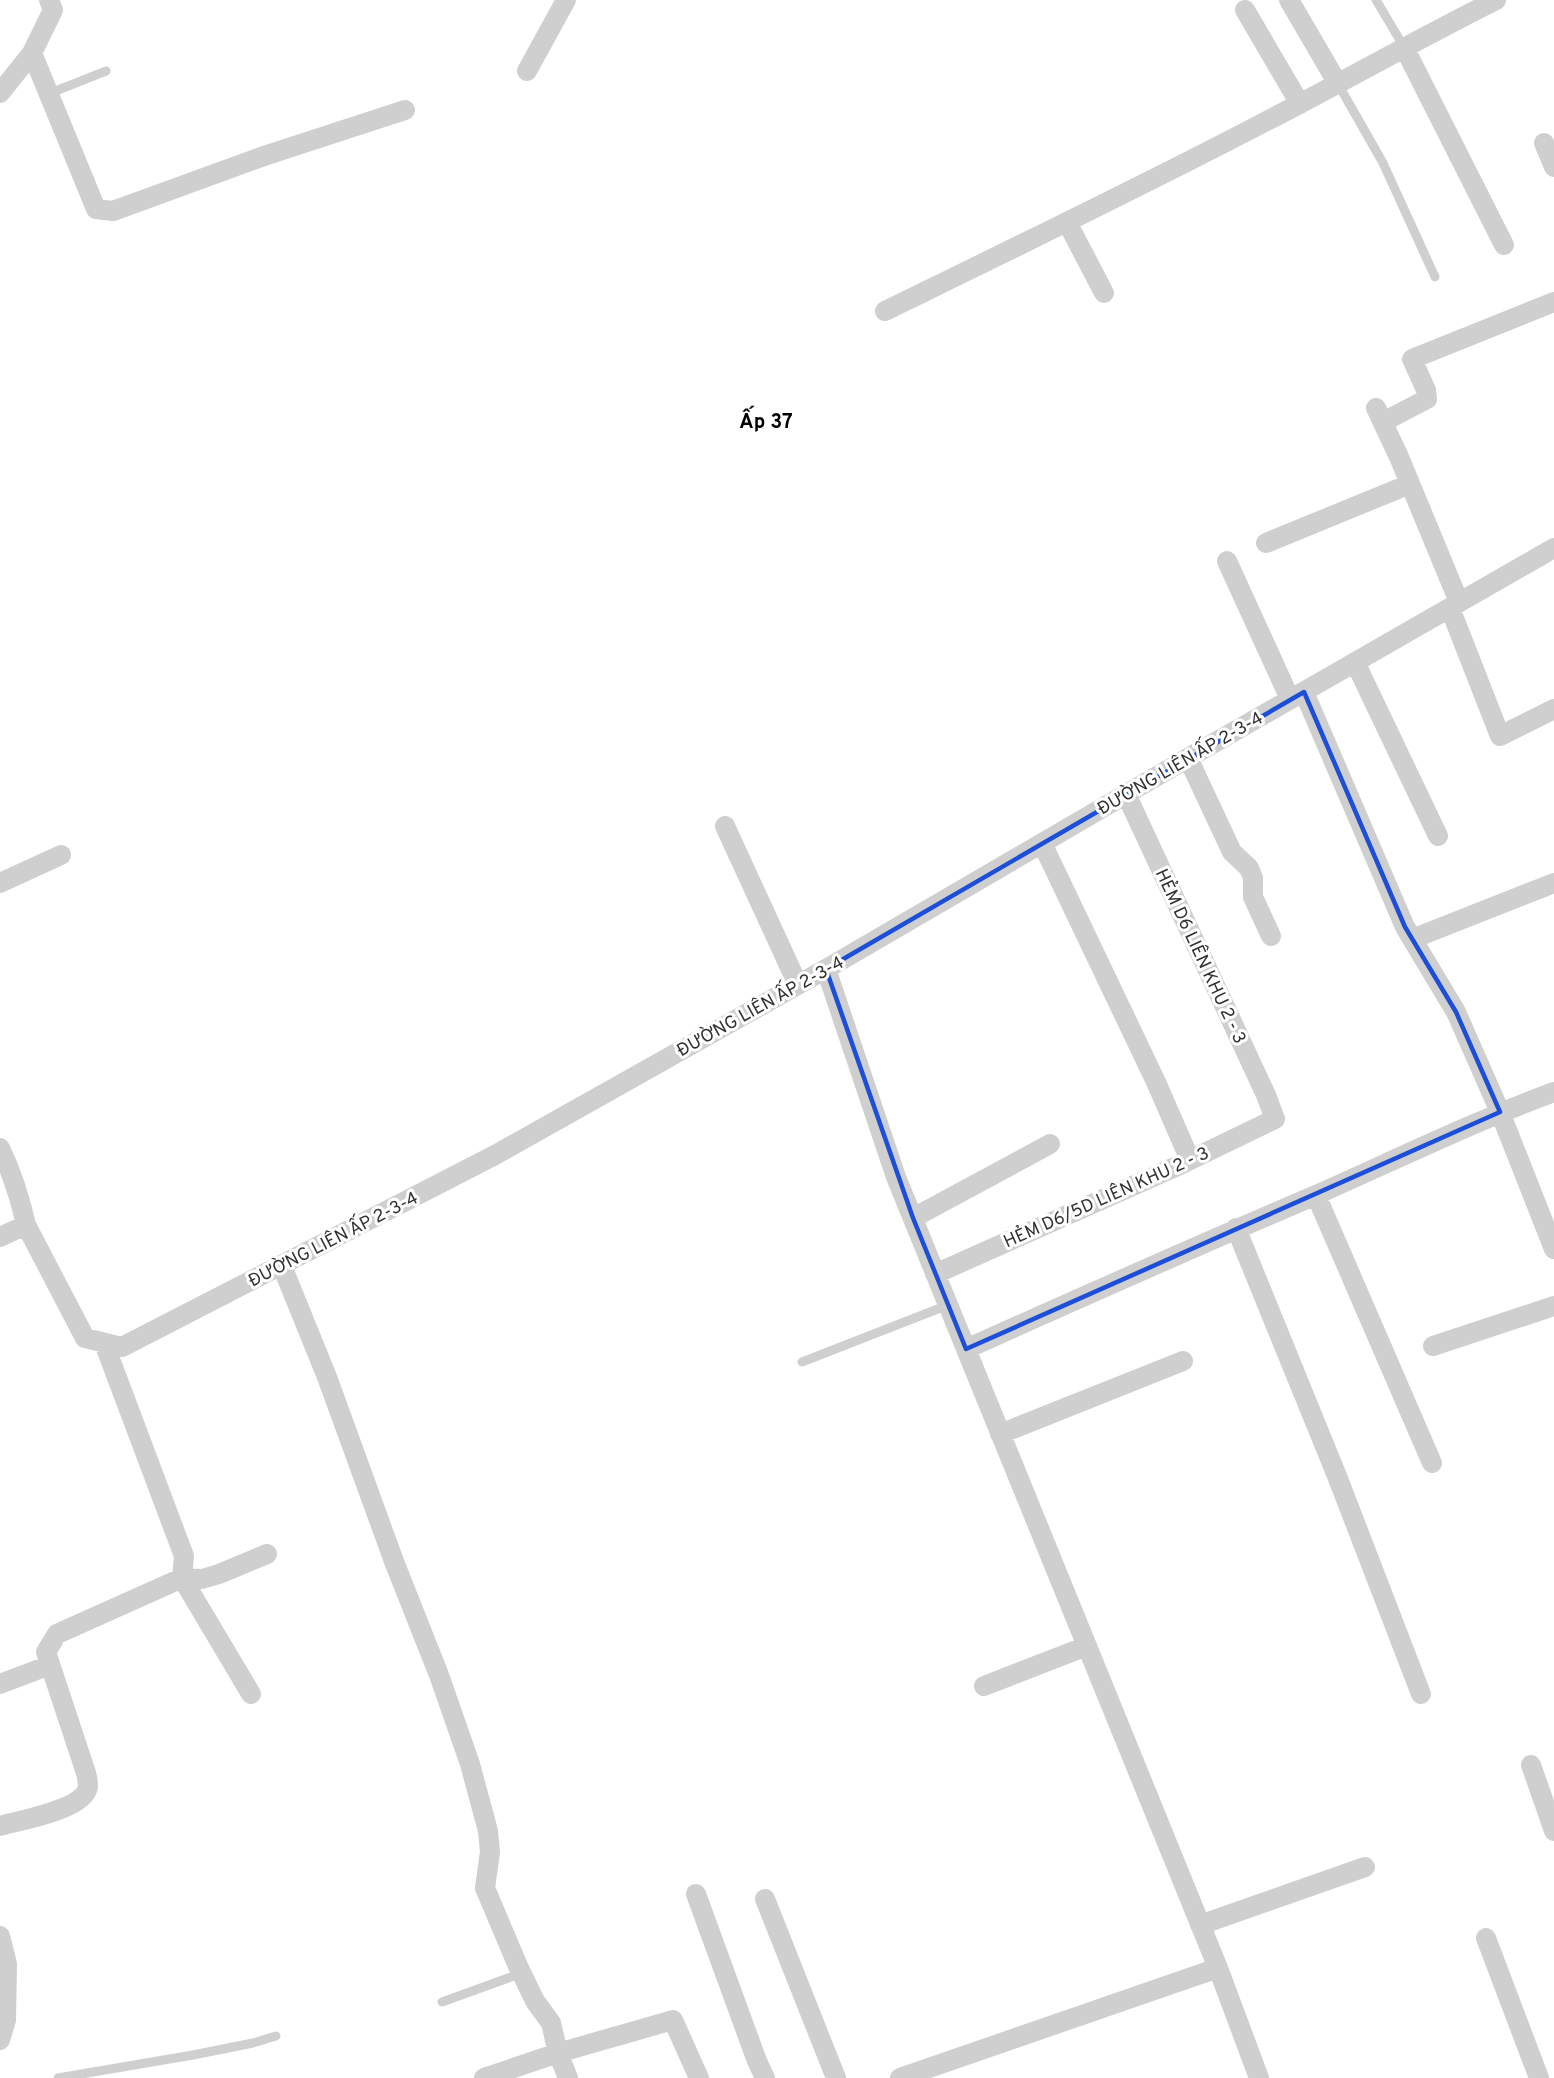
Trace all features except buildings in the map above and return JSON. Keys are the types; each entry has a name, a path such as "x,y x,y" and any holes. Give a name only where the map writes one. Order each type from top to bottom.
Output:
{"street":[{"path":"0,93 32,53 53,10 50,0"},
{"path":"527,71 566,0"},
{"path":"1289,0 1338,84"},
{"path":"885,311 1300,104 1404,46 1496,0"},
{"path":"1245,10 1300,104"},
{"path":"1404,46 1504,244"},
{"path":"32,53 96,209 113,211 264,156 405,110"},
{"path":"1544,143 1554,167"},
{"path":"1067,222 1104,293"},
{"path":"1554,302 1412,359 1426,390 1427,399 1379,415 1410,484 1500,736 1554,710"},
{"path":"1266,543 1410,484"},
{"name":"ĐƯỜNG LIÊN ẤP 2-3-4","path":"104,1343 122,1347 495,1155 826,969 1554,548"},
{"path":"1227,561 1297,696 1405,927 1456,1012 1500,1112 1554,1249"},
{"path":"1355,662 1438,836"},
{"path":"1188,758 1232,852 1249,868 1253,878 1253,897 1271,936"},
{"name":"HẺM D6 LIÊN KHU 2 - 3","path":"1126,794 1266,1095 1275,1119"},
{"path":"725,826 798,985"},
{"path":"1042,843 1156,1082 1190,1160"},
{"path":"0,883 61,855"},
{"path":"1412,939 1554,883"},
{"path":"826,969 896,1178 1218,1968 1260,2078"},
{"path":"966,1349 1500,1112 1554,1092"},
{"name":"HẺM D6/5D LIÊN KHU 2 - 3","path":"935,1274 1190,1160 1275,1119"},
{"path":"912,1218 1050,1144"},
{"path":"0,1148 13,1178 26,1225 85,1338 104,1343 184,1556 182,1578 251,1694"},
{"path":"1316,1194 1432,1462"},
{"path":"0,1238 26,1225"},
{"path":"1236,1228 1338,1476 1421,1694"},
{"path":"282,1266 327,1377 394,1564 439,1675 466,1753 488,1831 490,1852 485,1888 535,2001 551,2023 558,2053 568,2078"},
{"path":"1433,1346 1554,1306"},
{"path":"1000,1434 1184,1361"},
{"path":"0,1826 63,1809 80,1800 88,1789 86,1773 45,1652 57,1634 182,1578 202,1579 267,1554"},
{"path":"984,1686 1087,1646"},
{"path":"0,1684 50,1665"},
{"path":"1531,1765 1554,1832"},
{"path":"1200,1924 1365,1867"},
{"path":"696,1894 765,2078"},
{"path":"765,1899 836,2078"},
{"path":"0,1936 7,1964 3,1978 6,2020 0,2040"},
{"path":"1486,1938 1539,2078"},
{"path":"900,2078 1218,1968"},
{"path":"484,2078 558,2053 673,2020 699,2078"}],"lane":[{"path":"1376,0 1404,46"},
{"path":"48,94 106,71"},
{"path":"1338,84 1383,163 1435,277"},
{"path":"802,1362 948,1305"},
{"path":"442,2002 522,1973"},
{"path":"57,2078 203,2053 276,2036"}],"highlighted area":[{"path":"1304,692 1405,927 1456,1012 1500,1112 966,1349 913,1218 826,969"}],"district":[{"name":"Ấp 37","path":"766,421"}]}
